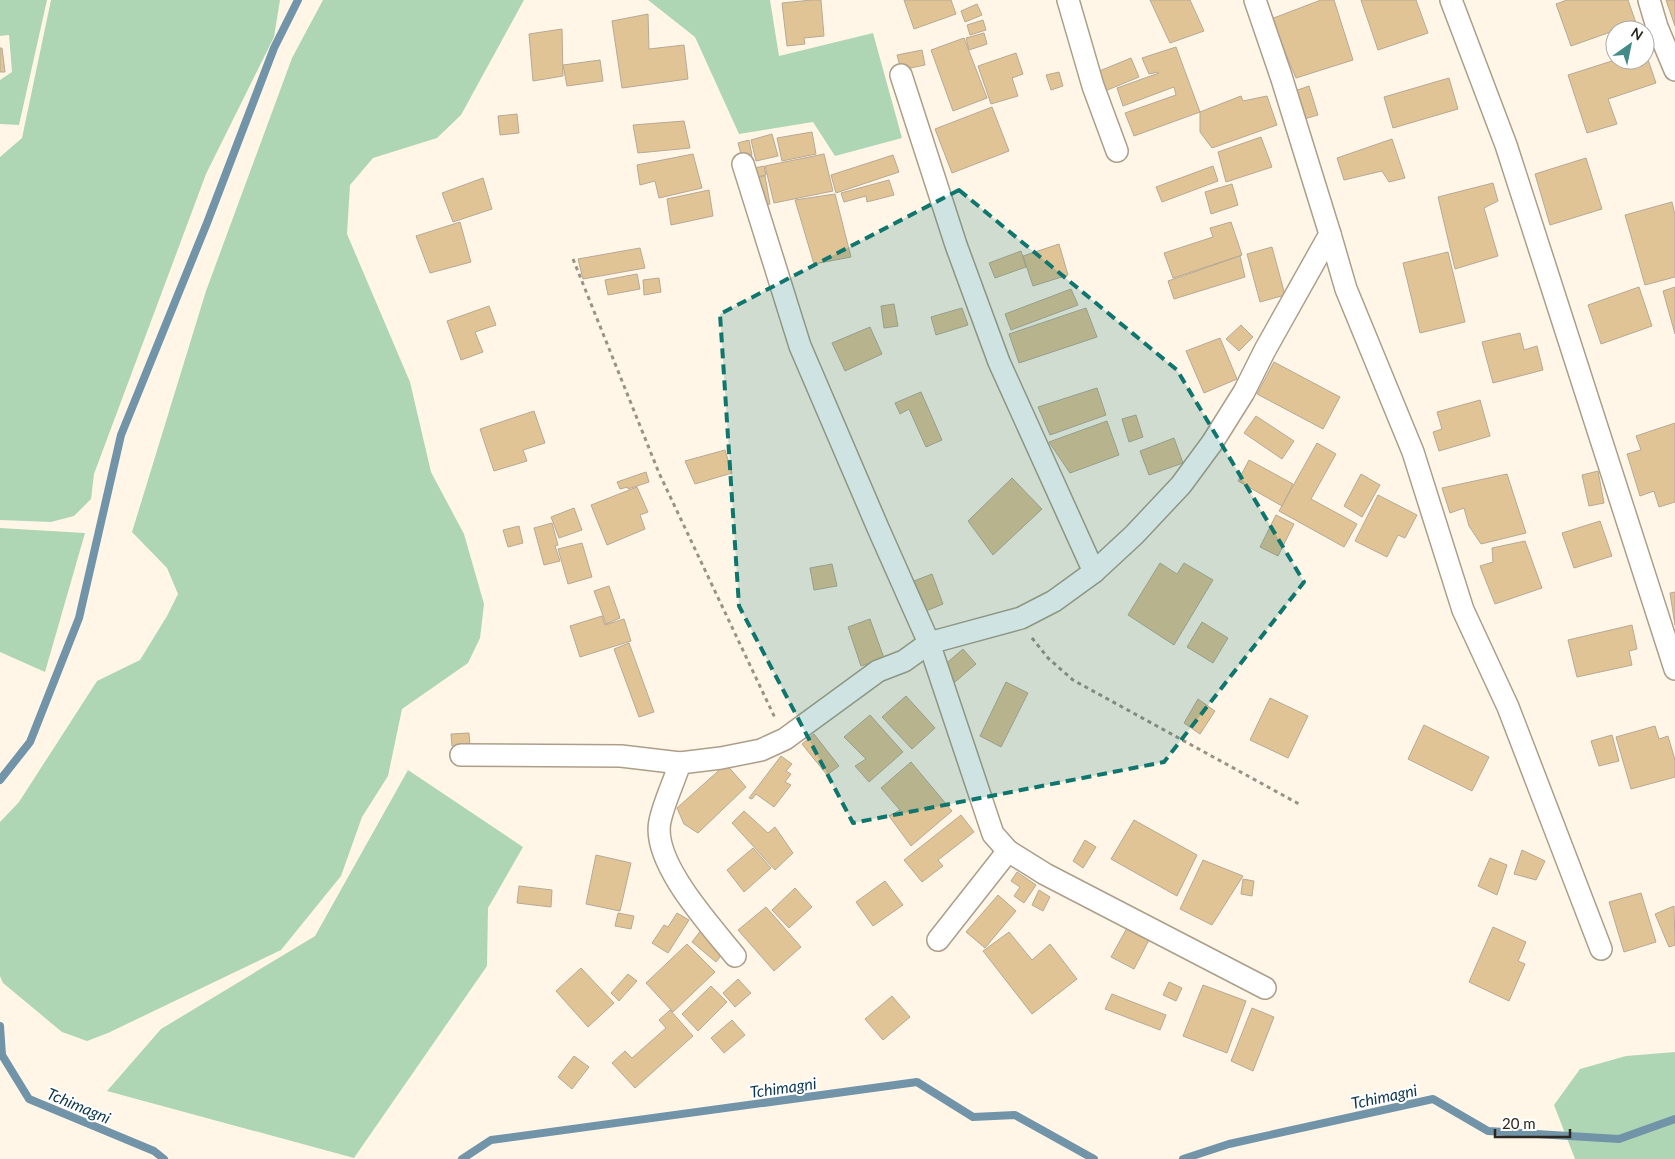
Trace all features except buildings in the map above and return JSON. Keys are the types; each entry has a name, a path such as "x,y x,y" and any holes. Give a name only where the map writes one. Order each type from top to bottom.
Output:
{"street":[{"path":"1068,0 1093,86 1118,151"},
{"path":"1255,0 1281,76 1346,289 1413,452 1463,610 1508,707 1602,949"},
{"path":"1451,0 1506,145 1675,668"},
{"path":"1649,0 1657,27 1675,70"},
{"path":"901,75 956,245 999,362 1094,572"},
{"path":"743,164 800,346 929,643 993,834 1008,852 1045,874 1265,988"},
{"path":"461,754 621,756 680,763 721,758 761,750 785,739 878,671 904,661 929,643 1021,618 1054,601 1094,572 1134,535 1181,484 1212,443 1244,392 1265,350 1330,234"},
{"path":"680,763 660,823 661,844 682,890 735,956"},
{"path":"938,940 1008,852"}],"path":[{"path":"573,259 659,473 785,739"},
{"path":"1021,618 1035,644 1073,680 1299,804"}],"highlighted area":[{"path":"959,190 1177,370 1304,582 1164,762 853,823 739,606 720,314"}],"green space":[{"path":"0,0 47,0 19,125 0,124 0,80 12,72 9,35 0,36"},
{"path":"51,0 280,0 274,37 206,174 94,474 91,499 74,516 51,522 0,520 0,157 22,138"},
{"path":"323,0 524,0 461,115 437,138 373,158 350,185 347,234 410,382 431,472 464,534 484,604 480,638 468,663 402,709 388,776 362,817 341,876 281,950 108,1033 87,1041 62,1032 3,983 0,976 0,822 19,802 97,681 140,660 178,594 167,568 132,532 206,291 292,58"},
{"path":"648,0 770,0 779,56 873,33 902,138 835,156 813,122 739,134 695,37"},
{"path":"0,528 85,533 45,672 0,652"},
{"path":"408,770 523,847 488,908 487,966 354,1158 107,1091 161,1029 315,936"},
{"path":"1675,1052 1675,1159 1575,1159 1554,1105 1580,1069 1626,1056"}],"waterway":[{"path":"0,780 30,742 79,618 121,435 207,223 274,48 298,0"},
{"name":"Tchimagni","path":"0,1026 2,1055 29,1099 154,1151 164,1159"},
{"name":"Tchimagni","path":"462,1159 491,1140 917,1082 973,1117 1015,1115 1094,1159"},
{"name":"Tchimagni","path":"1183,1159 1229,1144 1433,1099 1488,1131 1619,1139 1675,1119"}]}
